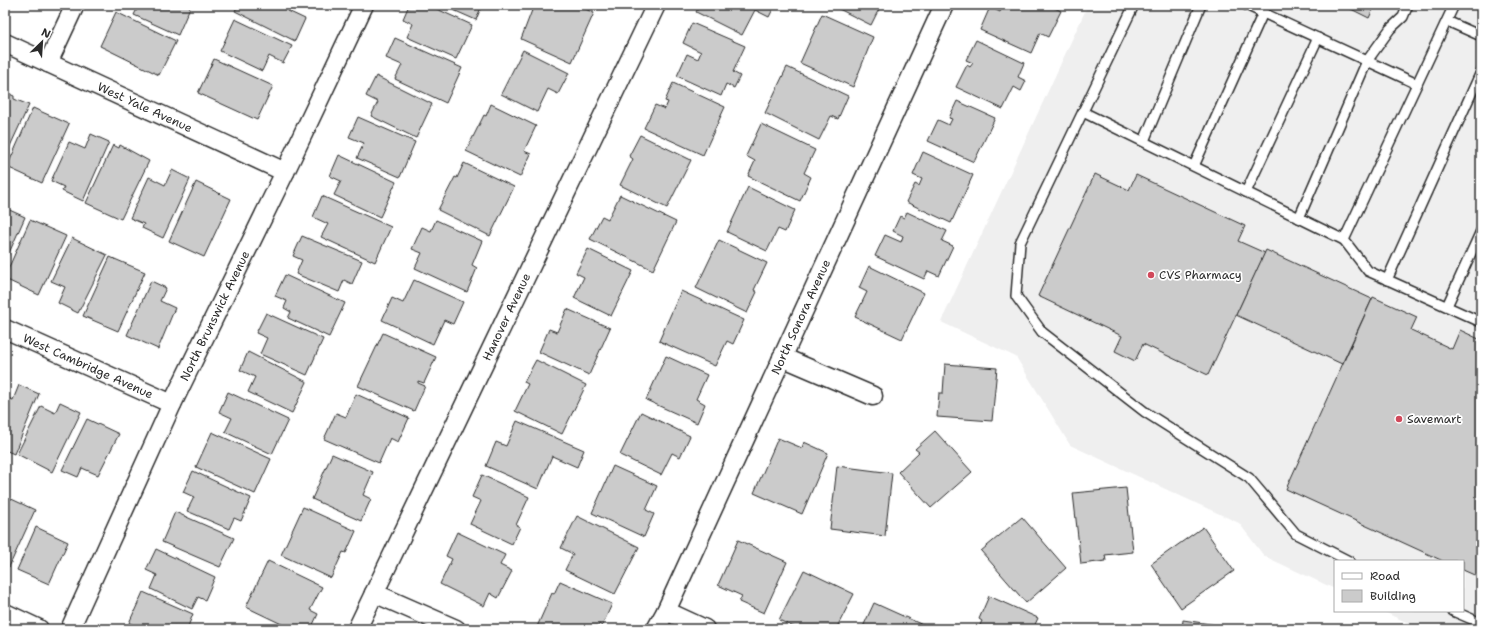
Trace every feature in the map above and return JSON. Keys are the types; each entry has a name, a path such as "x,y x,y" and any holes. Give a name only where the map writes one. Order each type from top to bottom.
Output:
{"street":[{"path":"48,64 75,5"},
{"name":"North Brunswick Avenue","path":"70,629 172,404 285,172 364,5"},
{"name":"Hanover Avenue","path":"357,629 656,5"},
{"name":"North Sonora Avenue","path":"656,629 666,611 944,5"},
{"name":"West Yale Avenue","path":"5,43 285,172"},
{"name":"West Cambridge Avenue","path":"5,329 172,404"},
{"path":"782,357 873,396"},
{"path":"374,592 456,629"},
{"path":"666,611 705,629"},
{"path":"5,613 39,629"}],"lane":[{"path":"1134,5 1020,244 1016,296 1042,332 1145,412 1248,478 1296,534 1347,560"},
{"path":"1144,141 1201,5"},
{"path":"1246,5 1417,84"},
{"path":"1299,218 1366,61 1390,29 1403,17 1408,5"},
{"path":"1344,240 1454,5"},
{"path":"1194,166 1263,13"},
{"path":"1447,20 1481,36"},
{"path":"1246,192 1318,38"},
{"path":"1387,280 1481,72"},
{"path":"1083,112 1344,240 1368,271 1481,322"},
{"path":"1446,306 1481,231"},
{"path":"1454,612 1481,623"}],"shaded area":[{"path":"1088,5 1481,5 1481,629 1421,629 1384,612 1464,612 1464,560 1334,560 1334,589 1264,556 1239,523 1070,445 1016,357 941,322"}],"building":[{"path":"139,5 191,5 178,35 134,15"},
{"path":"238,5 291,5 288,11 305,19 295,41 235,11"},
{"path":"409,5 428,5 472,25 456,59 407,37 413,24 403,19"},
{"path":"442,5 482,5 476,20"},
{"path":"534,5 577,5 594,13 572,62 521,39"},
{"path":"700,5 775,5 769,17 755,10 742,35 696,12"},
{"path":"831,5 881,5 871,25"},
{"path":"1003,5 1049,5 1061,11 1048,37 1040,33 1031,53 980,30 990,7 1000,12"},
{"path":"1343,5 1375,5 1369,18"},
{"path":"116,12 176,41 159,75 100,46"},
{"path":"822,14 873,37 853,87 800,63"},
{"path":"235,19 292,46 283,63 269,56 262,71 220,51"},
{"path":"692,23 745,46 733,72 740,76 734,88 726,84 721,96 677,76 687,54 698,59 701,52 683,43"},
{"path":"395,38 462,68 446,103 395,79 402,65 386,58"},
{"path":"976,40 1024,63 1018,77 1026,81 1021,91 1014,87 1003,109 956,87 967,65 970,67 973,63 966,60"},
{"path":"523,50 569,73 558,94 548,89 537,112 501,94"},
{"path":"214,59 273,86 257,120 198,93"},
{"path":"787,67 848,96 838,119 831,116 819,140 765,113"},
{"path":"376,76 432,104 416,138 371,116 378,102 366,96"},
{"path":"673,83 725,107 703,155 644,128 655,105 665,109 668,102 665,101"},
{"path":"5,92 14,96 14,99 29,105 5,157"},
{"path":"957,101 995,118 974,162 928,141 938,120 949,125 952,119 949,118"},
{"path":"491,104 536,126 524,151 531,154 520,177 466,151 484,115 486,116"},
{"path":"33,108 69,124 42,183 7,167"},
{"path":"358,117 415,142 400,177 357,158 364,143 349,137"},
{"path":"761,124 815,150 804,173 811,177 800,201 748,176 755,161 746,156"},
{"path":"91,134 109,142 83,201 62,191 64,187 51,181 69,142 85,149"},
{"path":"640,135 691,160 667,208 620,185 633,159 629,156"},
{"path":"113,145 119,148 120,145 149,161 121,219 86,203"},
{"path":"923,152 973,175 951,223 906,202 915,184 919,186 922,179 913,175"},
{"path":"339,155 396,182 380,217 334,195 341,181 330,176"},
{"path":"464,163 514,187 490,236 438,210"},
{"path":"172,170 190,179 163,238 142,228 144,224 130,218 149,177 165,185"},
{"name":"CVS Pharmacy","path":"1095,174 1129,190 1136,175 1245,226 1238,241 1265,253 1208,375 1143,344 1135,361 1115,351 1122,336 1038,296"},
{"path":"196,182 231,199 204,257 169,241"},
{"path":"748,187 795,210 785,232 778,229 767,251 727,232"},
{"path":"620,195 676,222 653,270 590,239 602,216 608,219"},
{"path":"322,196 391,227 375,262 321,237 328,224 313,217"},
{"path":"5,208 25,217 5,262"},
{"path":"907,212 947,231 942,241 953,246 939,276 928,271 924,279 875,256 885,235 901,242 903,236 893,231 900,216 904,218"},
{"path":"30,220 66,236 39,295 5,279"},
{"path":"436,220 482,241 472,265 477,268 467,292 415,268 422,253 412,249 422,227 431,231"},
{"path":"302,236 362,261 352,284 344,280 339,292 296,274 302,260 293,256"},
{"path":"72,238 107,255 78,313 58,303 65,287 51,281"},
{"path":"719,240 767,263 754,290 757,292 747,313 696,288"},
{"path":"588,249 633,271 611,316 574,298 584,277 576,273"},
{"path":"1266,250 1372,299 1342,364 1236,315"},
{"path":"110,257 145,272 118,331 83,316"},
{"path":"869,266 924,293 902,339 855,317 867,292 859,288"},
{"path":"285,275 345,303 329,337 288,318 291,312 284,308 287,301 275,296"},
{"path":"414,280 463,302 453,324 444,320 433,344 382,320 392,298 403,303"},
{"path":"151,281 166,288 160,301 175,308 158,349 127,335"},
{"path":"681,291 744,320 733,344 727,341 715,366 659,341"},
{"name":"Savemart","path":"1373,297 1417,317 1411,330 1452,349 1460,330 1481,340 1481,578 1464,570 1464,560 1441,560 1286,489"},
{"path":"567,309 610,328 589,375 539,352 549,329 557,332"},
{"path":"266,313 323,339 307,375 260,354 267,338 256,333"},
{"path":"383,333 436,357 424,383 418,381 418,383 425,386 414,411 358,386"},
{"path":"248,352 307,382 292,413 248,392 255,377 240,370"},
{"path":"666,356 707,375 696,399 705,404 697,423 646,400"},
{"path":"536,360 586,385 562,434 515,411 528,384 524,382"},
{"path":"945,364 997,368 992,421 937,417 939,393 943,393"},
{"path":"19,385 39,394 14,454 5,450 5,397 13,400"},
{"path":"228,392 288,420 272,454 225,432 232,418 219,412"},
{"path":"356,394 409,418 398,442 390,438 379,463 324,439 336,413 346,417"},
{"path":"60,402 81,412 52,472 17,454 41,406 55,413"},
{"path":"641,412 690,436 680,457 672,453 661,475 620,455"},
{"path":"87,419 119,434 98,475 82,468 78,477 62,470"},
{"path":"517,421 584,450 577,467 552,456 538,489 486,466 496,442 506,446"},
{"path":"935,431 972,472 931,508 898,472 919,452 915,449"},
{"path":"212,432 271,459 255,494 196,467"},
{"path":"778,438 802,448 804,442 828,453 802,514 754,493"},
{"path":"332,454 373,472 363,495 371,499 361,521 312,499"},
{"path":"613,466 657,486 646,510 654,514 644,537 592,513"},
{"path":"837,466 892,473 885,536 830,529"},
{"path":"193,471 251,498 241,521 234,518 229,529 187,511 194,497 183,492"},
{"path":"482,475 529,497 516,525 520,527 512,544 470,524 481,501 472,497"},
{"path":"1126,488 1133,552 1105,555 1106,561 1081,564 1073,493"},
{"path":"5,496 35,510 9,567 5,565"},
{"path":"303,507 356,531 346,553 343,552 331,578 281,555"},
{"path":"175,512 234,538 220,567 162,542"},
{"path":"577,516 639,547 615,594 565,570 573,554 561,548"},
{"path":"1022,517 1066,568 1026,603 981,551"},
{"path":"36,527 68,542 49,584 17,570"},
{"path":"1203,527 1234,571 1181,608 1151,564"},
{"path":"457,532 505,555 500,565 512,571 498,598 490,593 484,606 440,584 452,559 446,556"},
{"path":"738,540 787,562 764,613 739,602 742,596 718,585"},
{"path":"156,549 215,577 205,600 198,597 192,609 151,589 157,575 146,570"},
{"path":"268,561 322,587 310,610 318,614 311,629 292,629 246,607"},
{"path":"804,570 854,594 836,629 798,629 779,620"},
{"path":"560,581 612,604 602,626 599,624 596,629 536,629 552,593 554,594"},
{"path":"143,592 193,614 187,629 174,626 173,629 144,629 129,623"},
{"path":"989,596 1038,618 1033,629 978,629 982,621 979,619"},
{"path":"874,603 925,626 924,629 862,629"},
{"path":"1183,620 1237,628 1237,629 1182,629"}],"place":[{"name":"CVS Pharmacy","path":"1151,275"},
{"name":"Savemart","path":"1399,419"}]}
